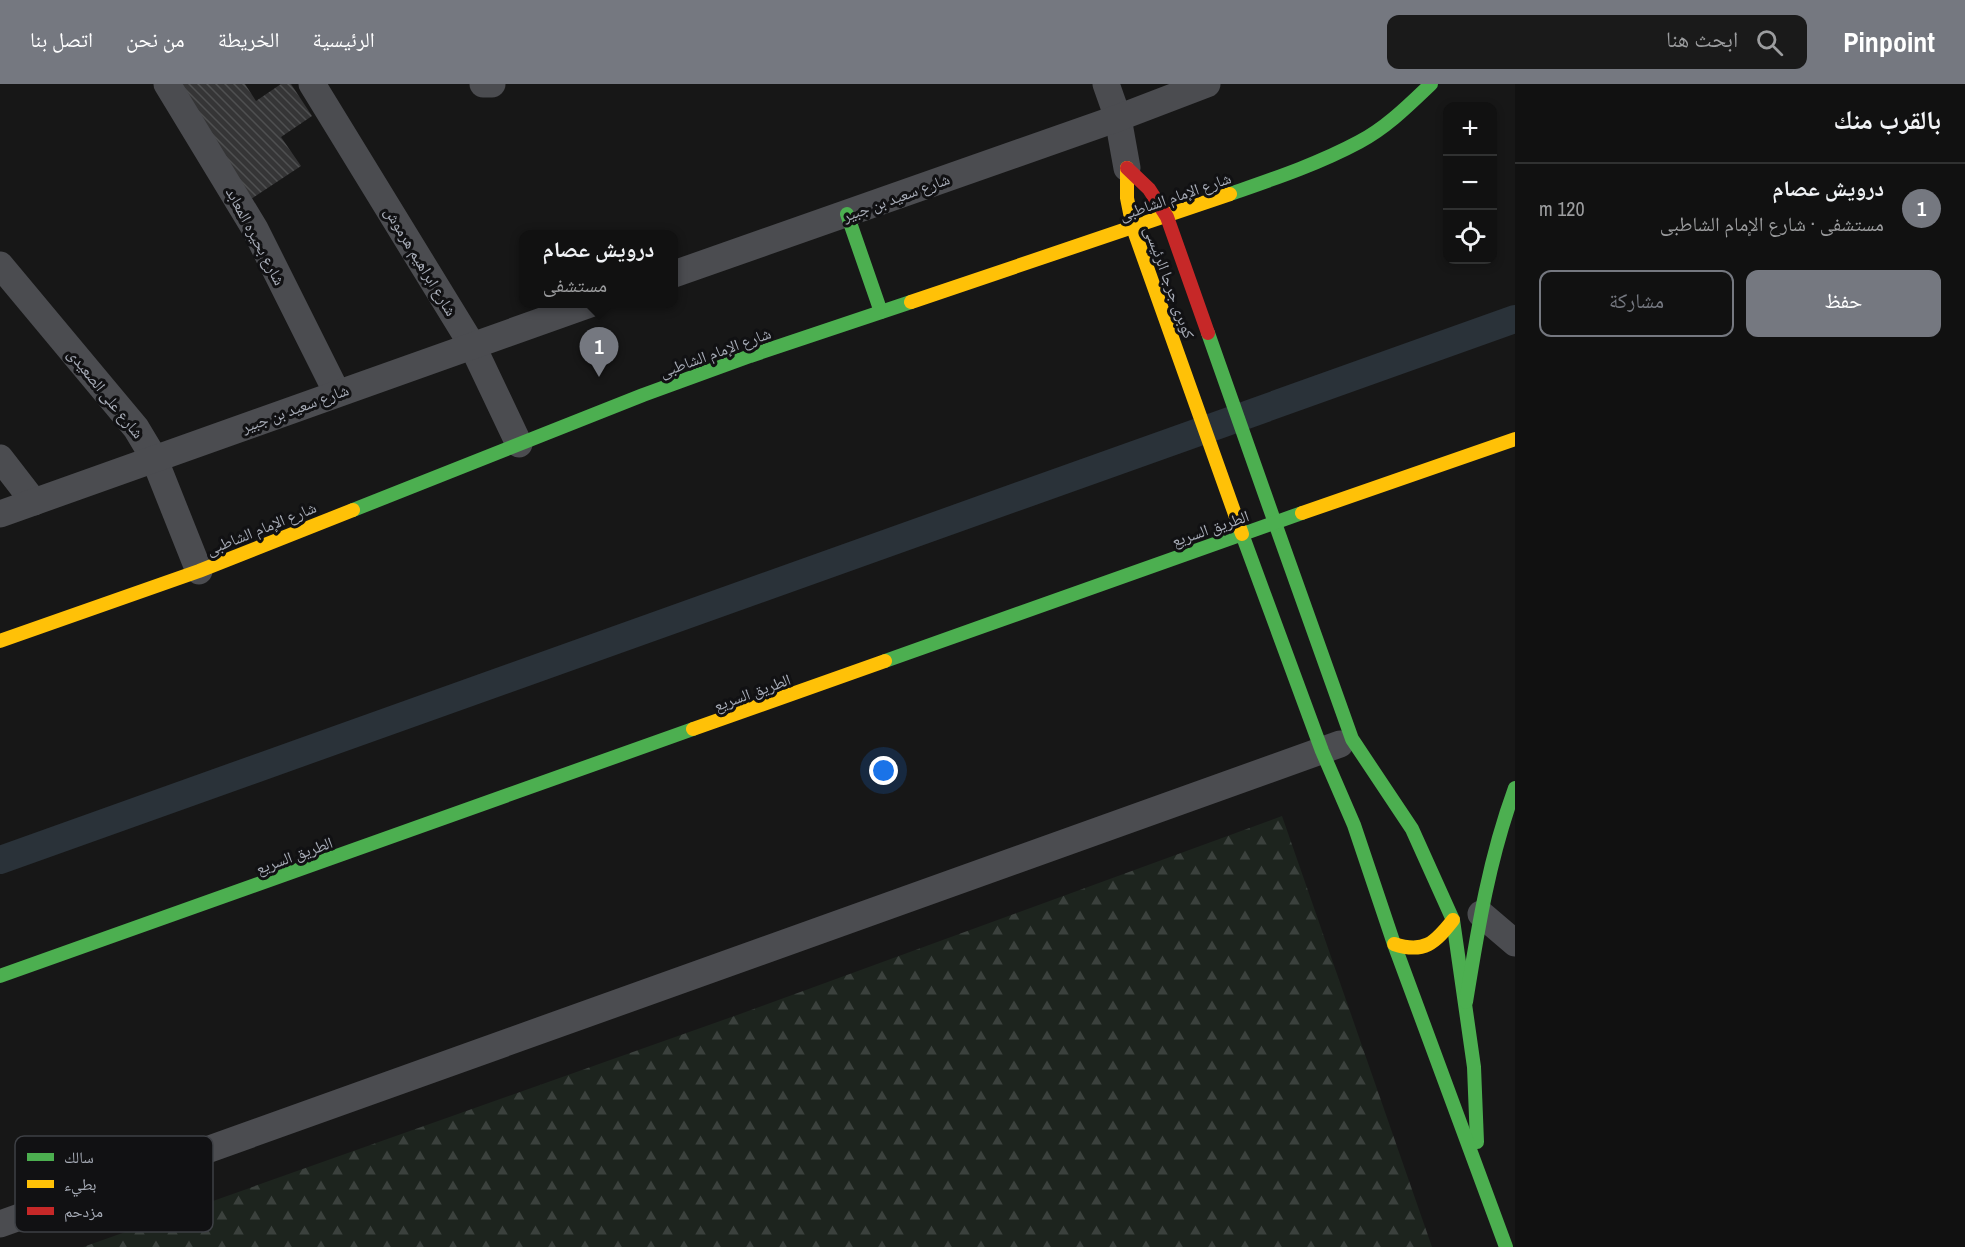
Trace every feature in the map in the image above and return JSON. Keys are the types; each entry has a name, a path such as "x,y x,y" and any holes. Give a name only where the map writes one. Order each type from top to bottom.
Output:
{"main road":[{"name":"شارع الإمام الشاطبى","path":"0,641 200,571 697,375 1167,217 1314,164 1360,141 1406,108 1431,84"},
{"name":"كوبرى جرجا الرئيسى","path":"1127,168 1149,189 1167,217 1352,739 1412,829 1453,920 1466,1002"},
{"name":"كوبرى جرجا الرئيسى","path":"1127,168 1127,198 1133,228 1242,534 1322,751 1354,825 1394,944 1506,1247"},
{"path":"848,214 881,312"},
{"name":"الطريق السريع","path":"0,976 1515,439"},
{"path":"1477,1165 1474,1067 1466,1002 1484,893 1503,821 1515,788"},
{"path":"1394,944 1412,949 1424,947 1441,935 1453,920"}],"street":[{"name":"شارع بحيره المعابد","path":"167,84 255,229 337,393"},
{"name":"شارع ابراهيم هرموش","path":"312,84 472,345 519,444"},
{"path":"483,84 492,84"},
{"path":"1106,84 1118,118 1127,168"},
{"name":"شارع سعيد بن جبير","path":"678,273 1118,118 1207,84"},
{"name":"شارع على الصعيدى","path":"0,266 136,428 154,458 200,571"},
{"name":"شارع سعيد بن جبير","path":"0,514 576,308"},
{"path":"0,459 34,502"},
{"path":"213,1148 1352,739"},
{"path":"1481,914 1515,943"},
{"path":"0,1224 15,1219"}],"green space":[{"path":"1282,816 1432,1247 83,1247 125,1232 213,1232 213,1201 740,1014"}],"building":[{"path":"176,84 245,84 256,101 281,84 291,84 312,116 281,137 301,166 248,201"}],"waterway":[{"path":"0,860 1515,319"}],"traffic: fast":[{"path":"1230,194 1312,164 1359,142 1388,123 1431,84"},
{"path":"847,214 881,312"},
{"path":"353,510 643,395 911,302"},
{"path":"1208,333 1275,523"},
{"path":"885,661 1302,513"},
{"path":"1275,523 1352,739 1412,829 1453,920 1474,1067 1477,1142"},
{"path":"1242,534 1322,751 1354,825 1394,944 1506,1247"},
{"path":"0,976 693,729"},
{"path":"1466,1002 1491,867 1515,788"}],"traffic: slow":[{"path":"1127,168 1127,198 1133,228 1242,534"},
{"path":"911,302 1230,194"},
{"path":"1302,513 1515,439"},
{"path":"0,641 199,571 353,510"},
{"path":"693,729 885,661"},
{"path":"1394,944 1404,947 1421,947 1440,935 1453,920"}],"traffic: jam":[{"path":"1127,168 1149,189 1167,217 1208,333"}],"place":[{"name":"درويش عصام","path":"599,377"}]}
